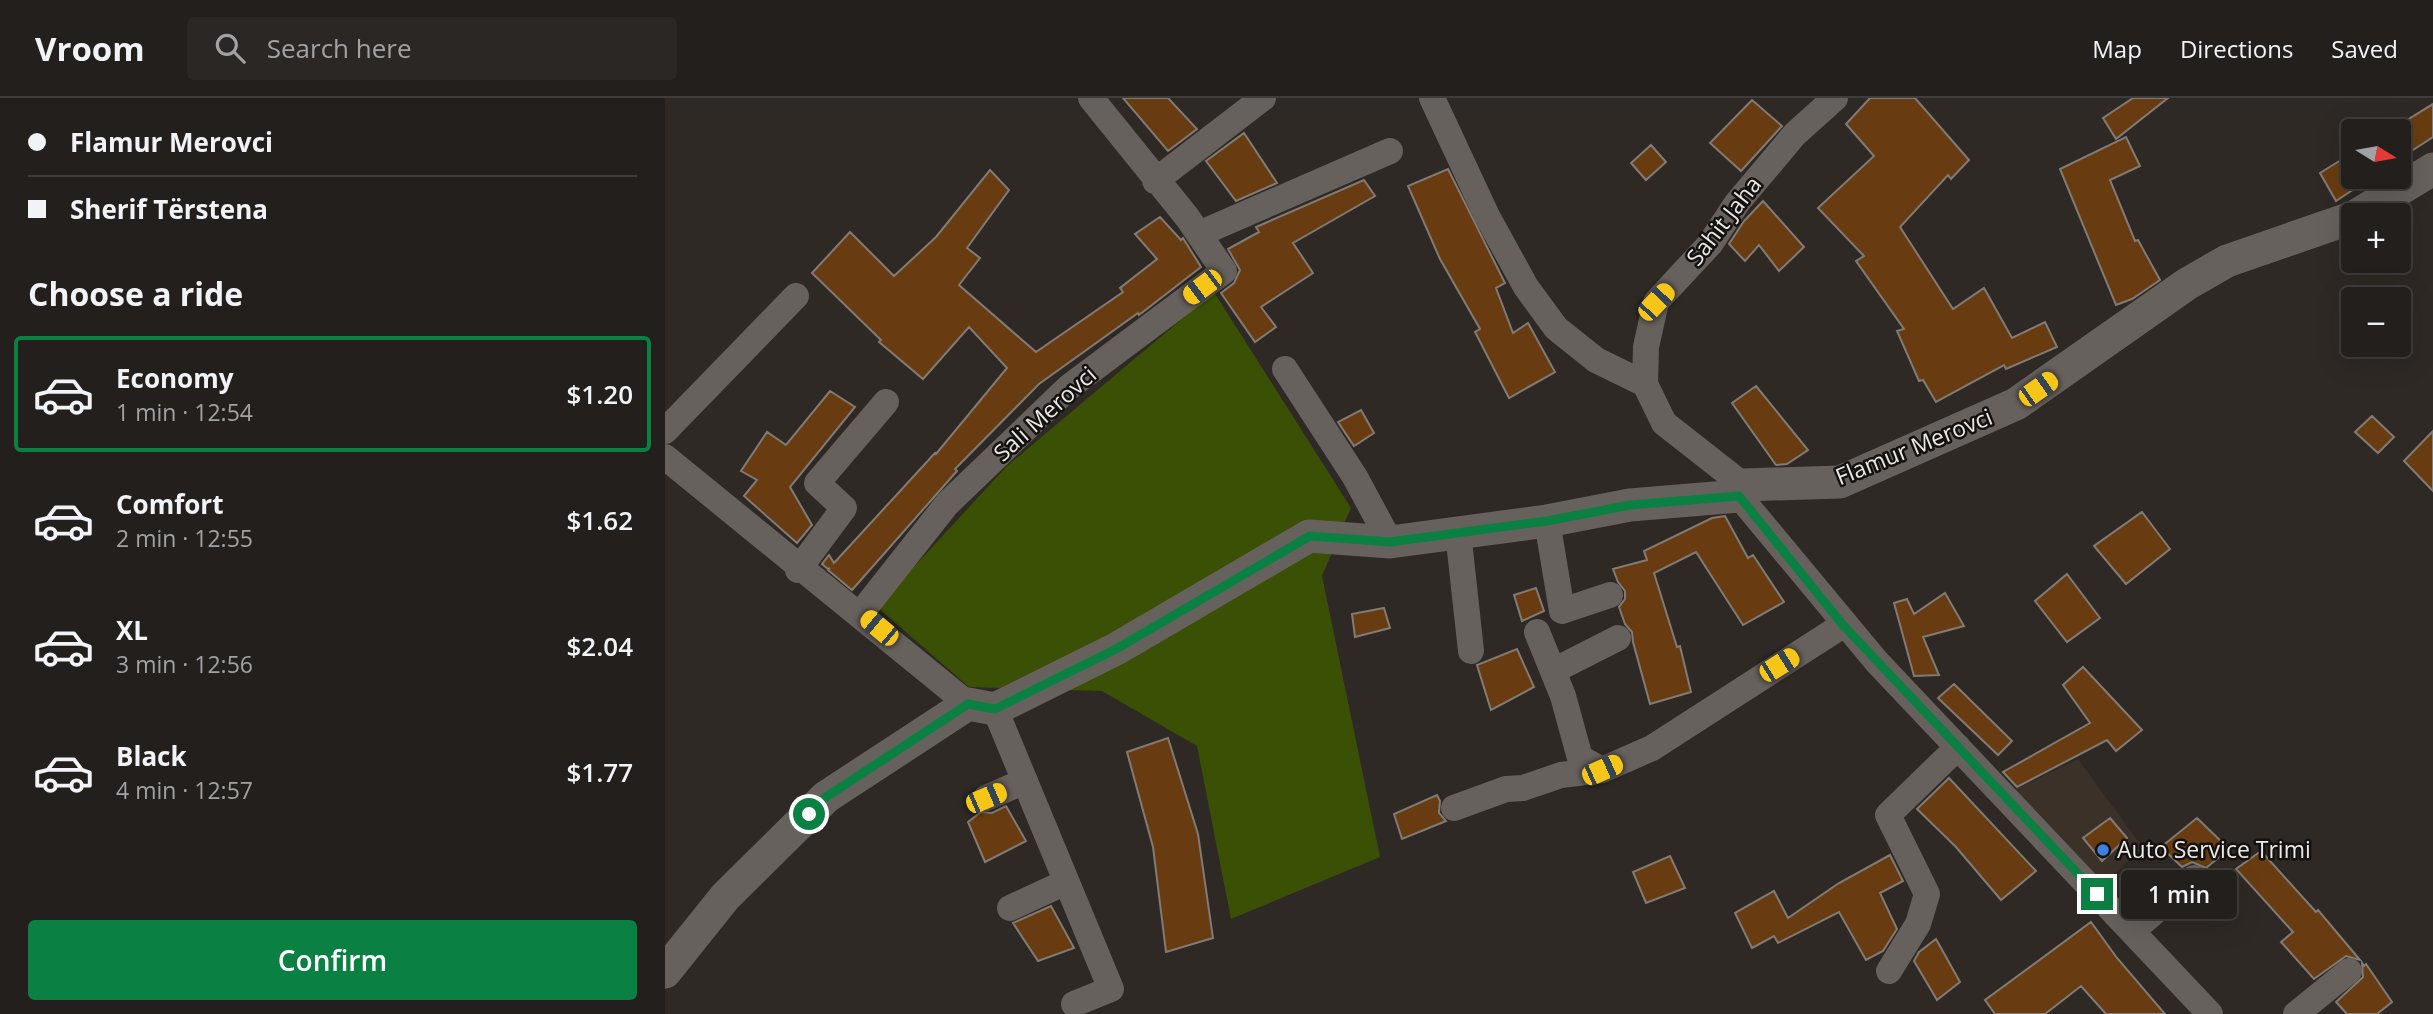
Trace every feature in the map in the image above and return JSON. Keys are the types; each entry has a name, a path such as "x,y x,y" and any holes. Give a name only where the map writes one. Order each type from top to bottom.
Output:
{"street":[{"name":"Sali Merovci","path":"861,614 947,505 1069,387 1224,271 1199,234 1091,98"},
{"path":"1155,181 1263,98"},
{"path":"1432,98 1487,216 1525,287 1556,328 1596,360 1644,384 1664,423 1741,490 1843,625 2210,1014"},
{"name":"Sahit Jaha","path":"1644,384 1646,347 1656,302 1710,244 1737,203 1795,134 1835,98"},
{"path":"1199,234 1390,151"},
{"name":"Flamur Merovci","path":"2377,203 2433,169"},
{"name":"Flamur Merovci","path":"665,972 725,897 826,797 982,706 1116,649 1310,536 1390,542 1547,521 1630,505 1741,490 1840,482 2016,404 2187,284 2227,261 2341,221"},
{"path":"665,431 796,296"},
{"path":"1285,369 1355,477 1390,542"},
{"path":"800,568 844,509 817,482 886,402"},
{"path":"665,457 800,568 982,706 1025,781 1111,989 1074,1004"},
{"path":"1547,521 1562,611 1610,595"},
{"path":"1458,532 1471,652"},
{"path":"1454,808 1506,789 1523,788 1561,775 1602,770 1652,748 1843,625"},
{"path":"1538,632 1580,758 1602,770"},
{"path":"1553,671 1618,638"},
{"path":"1889,971 1918,924 1927,894 1888,814 1958,747"},
{"path":"986,798 1025,781"},
{"path":"2132,931 2194,878"},
{"path":"1010,908 1066,882"},
{"path":"2296,1014 2349,971"}],"shaded area":[{"path":"2078,759 2143,848 2100,887 2014,790"}],"green space":[{"path":"1214,292 1351,508 1322,576 1380,857 1231,919 1197,746 1102,691 969,687 877,607 1007,466"}],"building":[{"path":"1123,98 1168,98 1197,129 1168,151"},
{"path":"1870,98 1915,98 1969,160 1951,179 1948,175 1900,227 1953,309 1984,288 2012,338 2045,322 2057,347 2006,369 2004,365 1936,402 1923,380 1919,381 1897,331 1904,329 1856,261 1864,256 1818,208 1874,156 1846,124"},
{"path":"2133,98 2168,98 2116,139 2103,118"},
{"path":"1752,100 1782,126 1741,171 1710,143"},
{"path":"2433,104 2433,137 2411,151 2411,119 2409,119"},
{"path":"1244,133 1277,183 1236,201 1206,161"},
{"path":"2126,137 2140,166 2110,180 2135,241 2138,240 2160,280 2132,299 2116,305 2060,169"},
{"path":"1651,145 1666,162 1646,180 1631,163"},
{"path":"2341,160 2341,189 2354,189 2336,201 2320,173"},
{"path":"1448,169 1505,283 1496,288 1513,333 1528,323 1555,372 1509,398 1475,332 1480,329 1440,259 1408,186"},
{"path":"990,170 1009,190 967,248 980,258 959,285 1036,352 1123,292 1120,288 1157,259 1135,234 1160,217 1181,240 1183,238 1201,267 1139,315 1138,313 1039,384 955,469 957,471 852,590 828,570 830,568 822,564 829,555 834,563 936,454 1007,368 969,327 923,379 879,342 881,340 812,273 850,232 894,276 936,237"},
{"path":"1364,180 1375,196 1293,243 1313,273 1261,307 1276,327 1255,342 1221,293 1234,283 1240,270 1228,249 1259,232 1256,227"},
{"path":"1763,201 1804,247 1779,271 1759,245 1745,261 1729,244 1744,221"},
{"path":"1756,386 1808,450 1787,464 1776,465 1732,403"},
{"path":"830,391 855,407 790,487 812,525 797,543 744,496 757,480 741,471 767,432 786,445"},
{"path":"1361,410 1374,433 1354,446 1338,422"},
{"path":"2372,416 2394,437 2378,453 2355,432"},
{"path":"2433,431 2433,491 2404,461"},
{"path":"2142,512 2170,549 2126,584 2094,546"},
{"path":"1725,516 1748,558 1753,555 1784,602 1743,625 1696,552 1654,573 1677,647 1680,646 1691,692 1650,704 1632,632 1625,624 1619,607 1625,599 1625,591 1613,569 1647,560 1644,551 1712,518"},
{"path":"2067,574 2100,618 2067,642 2035,601"},
{"path":"1536,588 1544,611 1522,621 1514,595"},
{"path":"1945,593 1964,626 1923,637 1939,675 1914,676 1894,603 1907,599 1914,614"},
{"path":"1384,608 1390,628 1355,637 1352,614"},
{"path":"1517,649 1534,687 1491,710 1477,665"},
{"path":"2083,667 2142,730 2116,751 2107,740 2017,787 2003,772 2090,723 2063,685"},
{"path":"1954,684 2012,741 1998,755 1938,698"},
{"path":"1168,738 1198,834 1213,938 1166,952 1153,847 1127,752"},
{"path":"1949,778 2036,871 2001,900 1956,847 1917,809"},
{"path":"1437,795 1440,801 1439,813 1446,821 1402,839 1394,814"},
{"path":"1006,806 1026,841 985,862 968,822 981,812 992,813"},
{"name":"Auto Service Trimi","path":"2110,818 2127,838 2102,861 2083,838"},
{"path":"2197,818 2229,849 2206,868 2192,862 2182,867 2161,847"},
{"path":"2261,851 2316,912 2318,910 2360,960 2346,956 2314,979 2281,942 2293,932 2236,869"},
{"path":"1890,855 1903,881 1880,893 1897,929 1883,951 1866,960 1839,912 1778,943 1774,936 1752,948 1735,913 1774,891 1788,918 1839,883"},
{"path":"1670,856 1685,888 1646,903 1633,872"},
{"path":"1051,906 1074,948 1038,961 1013,923"},
{"path":"2091,922 2117,958 2165,1014 2106,1014 2081,986 2045,1014 1995,1014 1985,1000"},
{"path":"1936,939 1960,982 1937,1000 1914,961 1919,952"},
{"path":"2362,963 2364,966 2366,964 2392,1002 2377,1014 2347,1014 2336,1002 2363,977"}],"place":[{"name":"Auto Service Trimi","path":"2103,850"}],"route":[{"path":"809,814 826,797 968,704 995,709 1116,649 1310,536 1390,542 1547,521 1630,505 1739,496 1843,625 2097,894"}]}
